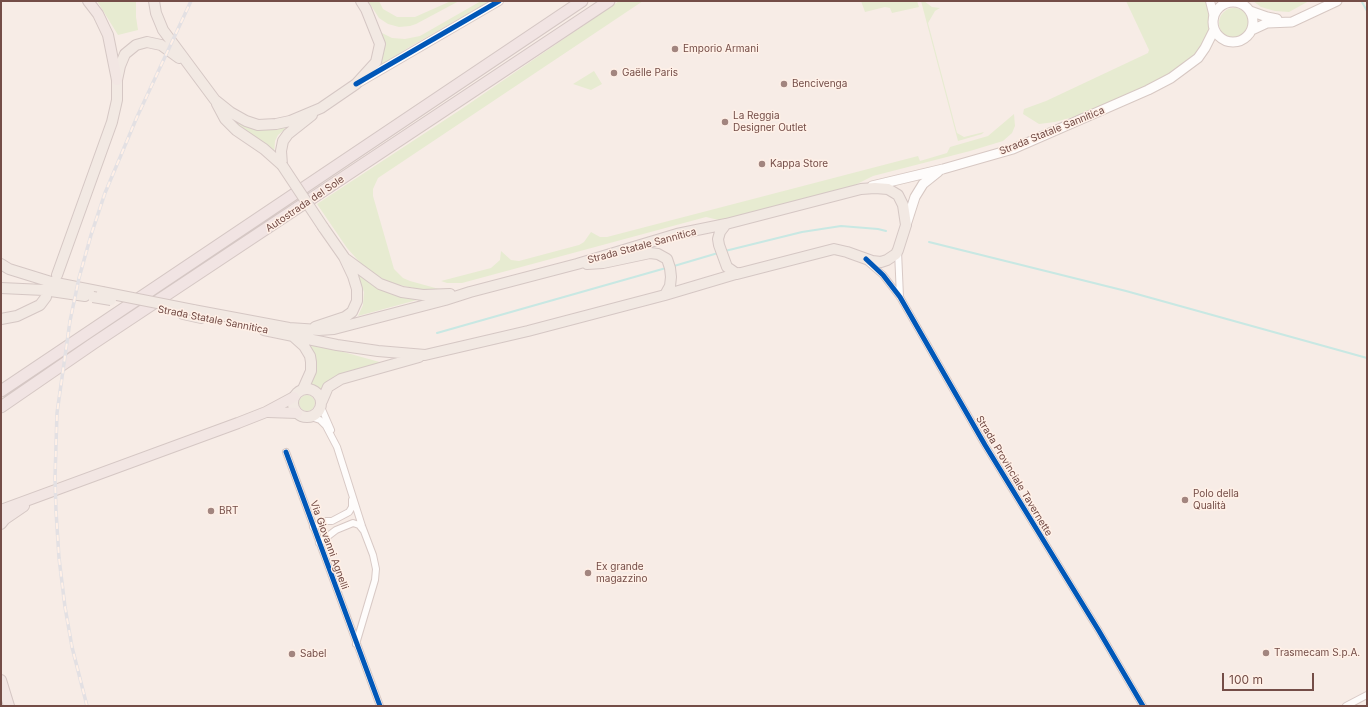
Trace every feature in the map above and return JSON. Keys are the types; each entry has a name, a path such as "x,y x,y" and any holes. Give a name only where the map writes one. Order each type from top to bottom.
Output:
{"highway":[{"path":"88,1 98,14 108,35 118,80"},
{"name":"Autostrada del Sole","path":"1,391 80,336 292,196 582,1"},
{"name":"Autostrada del Sole","path":"1,407 94,343 609,1"},
{"path":"1,510 238,423 266,412 294,397"},
{"path":"266,412 278,411 297,413"},
{"path":"1,524 18,509 43,495"},
{"path":"1,680 9,706"},
{"path":"1,690 9,706"}],"main road":[{"path":"154,1 156,13 163,30 178,51 215,100 241,118 258,125 276,124 290,121 321,108"},
{"path":"282,165 281,151 283,141 288,134 321,108 356,84 376,62 380,44 366,9 361,1"},
{"path":"1252,30 1267,23 1292,22 1337,1"},
{"path":"1239,2 1246,6 1253,17 1254,24 1252,30 1248,36 1237,43 1223,40 1214,30 1214,17 1221,6 1227,3 1239,2"},
{"path":"1250,11 1267,17 1292,22"},
{"name":"Strada Statale Sannitica","path":"1,288 98,295 193,310 289,328 312,328 319,330 334,328 577,264 677,234 726,224 943,169 1013,148 1148,90 1171,78 1189,66 1205,48 1214,30"},
{"name":"Strada Statale Sannitica","path":"1205,48 1223,40"},
{"path":"57,275 112,122 117,100 120,66 125,54 136,45 147,42 161,45 175,54 194,72"},
{"name":"Strada Statale Sannitica","path":"215,100 225,119 236,130 264,149 282,165 344,258 353,276 357,289 357,301 352,312 345,317 312,328"},
{"path":"906,225 915,197 923,184 943,169"},
{"name":"Strada Statale Sannitica","path":"321,404 328,387 341,379 425,355 528,331 665,295 739,273 834,249 847,252 876,263 893,257 898,250 906,225 903,205 898,195 888,189 861,189"},
{"path":"726,224 720,232 718,239 719,245 727,267 739,273"},
{"path":"577,264 604,263 650,253 658,254 667,259 672,277 670,286 665,295"},
{"name":"Strada Statale Sannitica","path":"344,258 380,284 402,292 423,295 470,292"},
{"path":"1,264 9,269 98,295"},
{"name":"Strada Statale Sannitica","path":"98,295 183,314 344,346 425,355"},
{"path":"1,319 17,316 40,305 46,297"},
{"path":"293,336 304,346 310,356 311,371 303,389"},
{"path":"303,389 311,389 318,393 321,404 317,414 311,417 301,416 297,413 293,406 294,397 303,389"}],"street":[{"path":"356,84 499,1"},
{"path":"1210,1 1214,17"},
{"name":"Strada Provinciale Tavernette","path":"898,250 900,298"},
{"name":"Strada Provinciale Tavernette","path":"866,259 883,275 900,298 985,445 1143,706"},
{"path":"321,404 330,425 334,441 373,555 376,569 375,580 356,644 380,706"},
{"path":"311,417 320,420 326,426 334,441"},
{"name":"Via Giovanni Agnelli","path":"286,452 356,644"},
{"name":"Via Giovanni Agnelli","path":"313,527 326,521 332,521 349,512 352,507 351,492"},
{"name":"Via Giovanni Agnelli","path":"319,543 336,530 353,523 359,525 365,533"},
{"path":"1346,706 1367,695"}],"green space":[{"path":"97,1 136,1 138,30 118,35"},
{"path":"368,1 379,1 383,9 397,17 415,17 451,1 459,1 416,24 399,27 388,24 379,18"},
{"path":"481,1 490,1 411,46 367,74 370,71 378,31 392,38 405,39 420,36"},
{"path":"619,1 643,1 378,178 373,189 373,196 394,269 403,278 439,289 423,290 394,284 378,277 365,268 347,248 317,204 460,110"},
{"path":"861,1 917,1 919,7 892,13 890,8 885,7 865,12"},
{"path":"921,1 924,1 932,7 940,8 935,11 928,23 957,133 964,137 984,132 982,134 958,141"},
{"path":"1126,1 1207,1 1210,11 1210,25 1206,40 1200,51 1185,65 1159,80 1077,116 1055,122 1039,124 1023,114 1024,109 1046,101 1148,53 1149,50"},
{"path":"1253,1 1309,1 1289,12 1275,11 1261,7"},
{"path":"1234,8 1245,12 1249,23 1245,34 1234,38 1223,34 1219,23 1223,12"},
{"path":"594,71 602,84 591,90 573,84"},
{"path":"226,114 240,122 299,118 278,135 275,141 274,155 243,132"},
{"path":"1014,114 1015,126 1012,133 1003,141 873,176 849,188 723,221 706,217 462,283 447,283 441,281 491,268 500,260 501,251 511,260 519,261 579,245 584,242 591,232 600,237 607,237 918,156 920,161 947,153 950,147 988,136"},
{"path":"356,272 372,285 384,291 394,295 417,300 358,316 363,305 364,292"},
{"path":"306,343 383,363 335,376 325,383 321,390 310,385"},
{"path":"307,395 313,397 315,403 313,409 307,411 301,409 299,403 301,397"}],"waterway":[{"path":"1362,2 1367,11"},
{"path":"725,251 802,232 841,226 886,231"},
{"path":"929,242 1126,291 1367,358"},
{"path":"674,266 718,253"},
{"path":"437,333 666,268"}],"railway":[{"path":"87,706 72,647 65,607 59,558 56,511 55,478 57,413 70,321 79,278 105,193 137,117 191,1"}],"cycle path":[{"path":"356,84 499,1"},
{"path":"866,259 883,275 900,297 985,445 1143,706"},
{"path":"286,452 380,706"}],"place":[{"name":"Emporio Armani","path":"675,49"},
{"name":"Gaëlle Paris","path":"614,73"},
{"name":"Bencivenga","path":"784,84"},
{"name":"La Reggia Designer Outlet","path":"725,122"},
{"name":"Kappa Store","path":"762,164"},
{"name":"Polo della Qualità","path":"1185,500"},
{"name":"BRT","path":"211,511"},
{"name":"Ex grande magazzino","path":"588,573"},
{"name":"Trasmecam S.p.A.","path":"1266,653"},
{"name":"Sabel","path":"292,654"}]}
